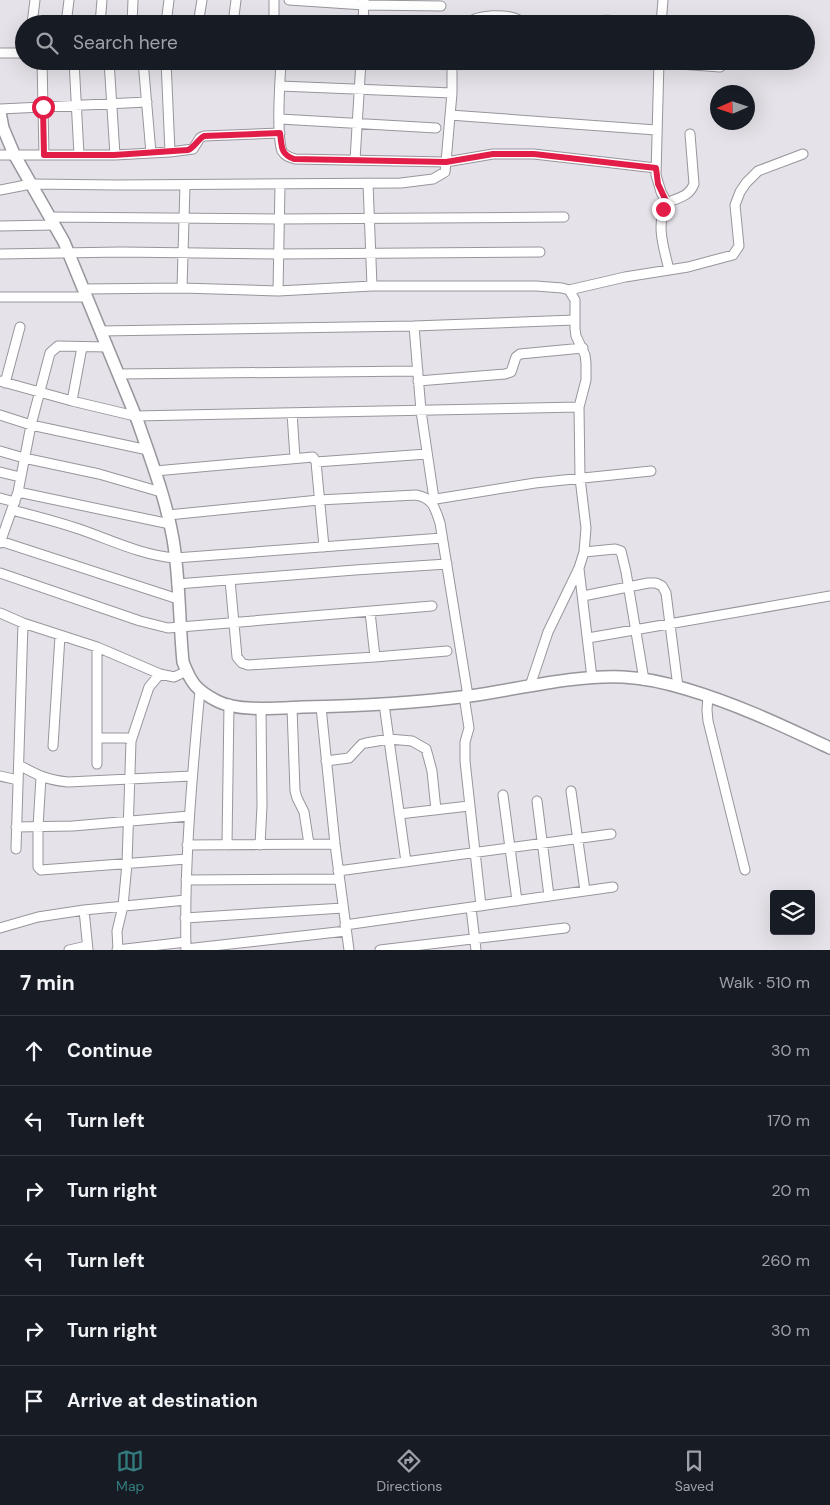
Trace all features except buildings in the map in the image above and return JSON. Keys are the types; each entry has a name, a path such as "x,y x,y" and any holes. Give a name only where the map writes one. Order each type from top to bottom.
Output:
{"main road":[{"path":"0,111 3,128 14,154 68,252 148,450 169,520 175,558 183,662 190,681 200,690 218,702 261,708 292,708 429,701 592,678 624,677 661,682 708,696 737,706 830,748"}],"street":[{"path":"33,15 35,0"},
{"path":"67,15 69,0"},
{"path":"101,15 102,0"},
{"path":"132,15 133,0"},
{"path":"167,15 169,0"},
{"path":"200,15 202,0"},
{"path":"234,15 236,0"},
{"path":"274,0 274,15"},
{"path":"290,0 441,6"},
{"path":"662,15 663,0"},
{"path":"0,53 15,53"},
{"path":"42,70 44,155"},
{"path":"74,70 79,155"},
{"path":"110,70 114,155"},
{"path":"144,70 151,153"},
{"path":"166,70 170,152"},
{"path":"280,70 280,133 283,152 294,159 446,162 493,154 534,154 656,168"},
{"path":"355,160 360,70"},
{"path":"0,190 31,184 280,185 401,183 432,179 445,172 452,93 452,70"},
{"path":"659,70 656,168 658,184 667,203 661,219 661,234 669,270"},
{"path":"280,86 452,93"},
{"path":"0,111 147,102"},
{"path":"450,115 656,130"},
{"path":"280,119 436,128"},
{"path":"0,154 114,155 170,152 193,148 200,138 204,136 280,133"},
{"path":"667,203 692,191 694,184 690,134"},
{"path":"0,298 182,288 278,290 372,286 536,286 569,290 733,255 739,246 735,205 740,192 751,177 758,172 803,154"},
{"path":"368,183 372,286"},
{"path":"182,288 186,218 185,185"},
{"path":"278,290 280,185"},
{"path":"0,226 51,221 186,218 564,217"},
{"path":"0,254 68,252 279,254 540,252"},
{"path":"530,686 548,632 579,568 584,552 586,528 580,478 579,407 586,380 586,363 576,336 575,300 569,290"},
{"path":"101,331 414,326 575,320"},
{"path":"414,326 421,411 428,454 432,500 447,564 466,696 469,728 465,750 474,853 476,950"},
{"path":"20,327 3,382 135,416 579,407"},
{"path":"107,347 58,346 50,353 31,425 18,492 0,542 178,599"},
{"path":"72,401 82,347"},
{"path":"118,374 418,376 505,374 511,372 516,357 520,354 582,348"},
{"path":"292,414 295,458"},
{"path":"0,415 31,425 148,450"},
{"path":"0,451 100,474 161,492"},
{"path":"316,462 428,454"},
{"path":"155,472 313,457 316,462 324,547"},
{"path":"18,492 169,520 319,500 416,495 432,500 535,483 651,470"},
{"path":"0,472 20,478"},
{"path":"0,498 13,506 135,550 175,558 442,538"},
{"path":"584,552 615,549 621,551 637,630 644,680"},
{"path":"177,584 447,564"},
{"path":"579,568 592,678"},
{"path":"0,573 164,628 432,606"},
{"path":"230,580 237,657 242,663 248,665 447,651"},
{"path":"583,596 629,586 656,583 662,586 666,593 678,687"},
{"path":"588,638 830,596"},
{"path":"370,612 375,657"},
{"path":"0,613 60,636 97,646 160,674 174,677 187,671"},
{"path":"16,849 23,623"},
{"path":"53,746 60,636"},
{"path":"97,646 97,764"},
{"path":"160,674 148,687 131,741 127,864 123,906 117,931 118,950 186,947 346,928 613,887"},
{"path":"186,947 187,844 200,690"},
{"path":"708,696 708,721 745,870"},
{"path":"228,844 229,704"},
{"path":"384,704 406,862"},
{"path":"321,707 335,844 349,950"},
{"path":"260,845 262,806 261,708"},
{"path":"292,708 295,791 298,802 304,812 309,844"},
{"path":"97,738 127,738 131,741"},
{"path":"326,761 348,758 362,744 388,740 412,741 426,750 432,771 436,810"},
{"path":"19,765 52,781 68,782 192,776"},
{"path":"0,776 18,780"},
{"path":"41,777 38,826 38,867 41,870 187,859"},
{"path":"571,790 585,891"},
{"path":"503,795 517,901"},
{"path":"537,800 549,896"},
{"path":"399,814 469,806"},
{"path":"16,828 129,823 189,816"},
{"path":"186,880 339,875 406,862 611,834"},
{"path":"187,844 335,844"},
{"path":"0,928 38,917 84,910 186,900"},
{"path":"185,918 343,908"},
{"path":"68,950 88,948 84,910"},
{"path":"380,950 565,928"}],"route":[{"path":"43,107 44,155 114,155 170,152 193,148 200,138 204,136 280,133 283,152 294,159 446,162 493,154 534,154 656,168 658,184 667,203 663,209"}]}
